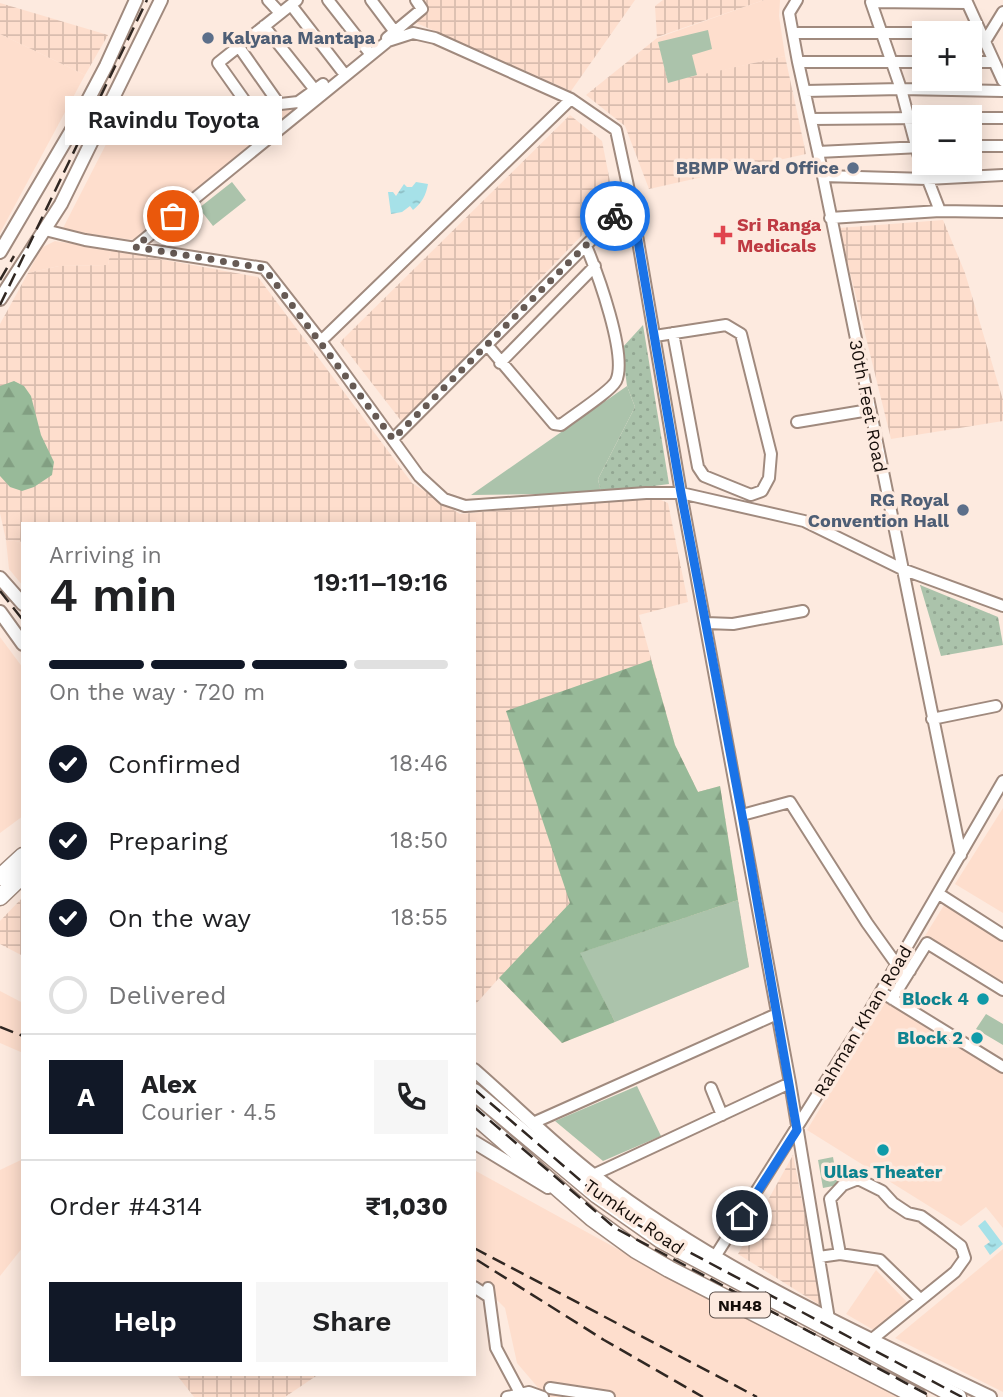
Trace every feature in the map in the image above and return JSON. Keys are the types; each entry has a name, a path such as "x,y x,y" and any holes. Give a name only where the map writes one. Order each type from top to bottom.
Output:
{"highway":[{"path":"0,897 21,851"},
{"path":"10,873 21,859"},
{"name":"Tumkur Road","path":"476,1094 574,1167 626,1217 661,1240 713,1261 958,1397"},
{"name":"Tumkur Road","path":"476,1117 612,1234 670,1269 918,1397"}],"main road":[{"path":"0,253 77,121 136,0"},
{"path":"0,299 61,204 162,0"},
{"path":"0,578 21,602"},
{"path":"0,612 21,641"},
{"path":"476,1072 533,1123 574,1167 593,1175 713,1261 990,1397"},
{"path":"476,1143 570,1200"}],"street":[{"path":"268,0 280,13"},
{"path":"328,0 368,51"},
{"path":"371,0 395,32"},
{"path":"302,105 315,90 422,9 416,0"},
{"name":"30th Feet Road","path":"797,0 789,13 798,62 961,855"},
{"path":"912,125 871,2 967,1 975,21"},
{"path":"302,105 254,107 247,104 218,64 294,2 342,71"},
{"path":"984,43 1003,12"},
{"path":"264,26 315,90"},
{"path":"793,33 912,32"},
{"path":"135,247 302,105 388,41 412,33 435,38 571,99 616,130 742,815 829,1319"},
{"path":"982,38 1003,81"},
{"path":"239,47 279,104"},
{"path":"798,62 912,62"},
{"path":"982,62 993,62"},
{"path":"805,91 1003,91"},
{"path":"321,341 571,99"},
{"path":"811,119 909,118"},
{"path":"982,118 1003,118"},
{"path":"982,146 1003,146"},
{"path":"818,152 912,147"},
{"path":"823,176 927,179 1003,174"},
{"path":"926,175 940,211"},
{"path":"393,439 631,200"},
{"path":"830,218 940,211 1003,212"},
{"path":"45,230 85,240 264,268 419,476 444,499 465,506 646,493 681,493 804,521 902,569 1003,606"},
{"path":"487,345 554,424 561,425 615,384 620,369 619,350 595,266 586,246"},
{"path":"500,363 595,266"},
{"path":"655,336 673,333 726,325 741,334 771,454 769,478 762,491 751,495 704,476 696,463 673,333"},
{"path":"797,422 869,410"},
{"path":"701,497 704,476"},
{"path":"706,623 733,624 803,611"},
{"path":"932,719 996,706"},
{"name":"Rahman Khan Road","path":"713,1261 881,992 1003,781"},
{"path":"742,815 785,802 793,805 867,923 897,965 910,971"},
{"path":"939,894 1003,934"},
{"path":"915,935 1003,990"},
{"path":"892,999 927,943"},
{"path":"881,992 1003,1067"},
{"path":"533,1123 777,1014"},
{"path":"593,1175 790,1083"},
{"path":"711,1088 722,1115"},
{"path":"841,1254 831,1199 843,1185 858,1179 882,1191 908,1213 921,1216 961,1246 965,1258 954,1272 872,1340"},
{"path":"819,1257 841,1254 880,1260 920,1299"},
{"path":"476,1288 488,1292 496,1348 522,1394"},
{"path":"507,1397 533,1392 609,1397"}],"shaded area":[{"path":"421,0 635,0 571,91 412,21 428,9"},
{"path":"663,0 764,0 657,37 668,82 785,56 806,154 649,189 625,126 586,95 657,38 655,6"},
{"path":"764,0 780,0 779,16 785,56 668,83 657,38"},
{"path":"0,3 108,35 85,75 0,34"},
{"path":"0,34 85,75 0,233"},
{"path":"297,109 134,240 62,230 119,119"},
{"path":"570,115 602,141 614,202 402,422 340,342"},
{"path":"943,220 965,273 1003,400 1003,421 891,439 839,228"},
{"path":"55,241 111,250 108,265 59,266 28,273 41,248"},
{"path":"111,250 258,277 412,483 460,514 654,497 668,503 688,602 639,615 675,745 698,792 720,786 749,967 562,1043 499,978 476,1004 476,522 21,522 21,542 6,540 0,513 0,324 28,273 59,266 108,265"},
{"path":"6,540 21,542 21,584 9,569"},
{"path":"0,637 21,665 21,817 0,833"},
{"path":"1003,808 1003,913 955,884"},
{"path":"21,899 21,955 0,944 0,921"},
{"path":"946,902 1003,938 1003,987 923,939"},
{"path":"0,991 21,1002 21,1052 0,1043"},
{"path":"885,1001 1003,1072 1003,1228 986,1207 961,1226 807,1130"},
{"path":"793,1155 823,1307 738,1254"},
{"path":"21,1160 21,1250 0,1276 0,1170"},
{"path":"476,1171 703,1296 903,1397 546,1397 517,1363 505,1308 476,1279"},
{"path":"1003,1249 1003,1392 895,1338"},
{"path":"876,1270 907,1302 877,1332 846,1314"},
{"path":"178,1376 316,1376 285,1397 194,1397"}],"green space":[{"path":"708,30 712,49 692,55 697,75 668,83 658,42"},
{"path":"232,182 246,200 213,226 199,208"},
{"path":"643,325 669,484 601,493 598,479 635,407 627,386 622,348"},
{"path":"14,381 24,386 31,396 41,435 54,462 52,475 34,487 22,491 10,487 0,476 0,386"},
{"path":"627,386 635,407 598,479 601,493 471,495"},
{"path":"920,585 998,617 1003,645 941,656"},
{"path":"651,660 675,745 698,792 720,786 738,900 580,953 615,1022 562,1043 499,978 570,903 506,711"},
{"path":"738,900 749,967 615,1022 579,953"},
{"path":"986,1014 1003,1024 1003,1045 976,1029"},
{"path":"637,1086 661,1136 603,1161 555,1121"},
{"path":"833,1157 838,1185 823,1188 818,1160"}],"water":[{"path":"416,182 428,184 421,202 413,210 410,206 402,212 391,214 388,192 393,192 396,196 404,184 412,187"},
{"path":"985,1220 1003,1244 990,1255 984,1246 990,1242 978,1226"}],"railway":[{"path":"0,305 147,0"},
{"path":"0,280 14,256"},
{"path":"0,591 21,617"},
{"path":"0,1027 21,1035"},
{"path":"476,1091 623,1217 962,1397"},
{"path":"476,1109 615,1228 932,1397"},
{"path":"476,1249 757,1397"},
{"path":"477,1260 604,1340 703,1397"}],"way so far":[{"path":"173,216 135,247 264,268 393,439 615,216"}],"place":[{"name":"Kalyana Mantapa","path":"208,38"},
{"name":"BBMP Ward Office","path":"853,168"},
{"name":"Ravindu Toyota","path":"173,216"},
{"name":"Sri Ranga Medicals","path":"723,235"},
{"name":"RG Royal Convention Hall","path":"963,510"},
{"name":"Block 4","path":"983,999"},
{"name":"Block 2","path":"977,1038"},
{"name":"Ullas Theater","path":"883,1150"}],"route":[{"path":"615,216 631,200 681,493 742,815 797,1130 742,1216"}]}
